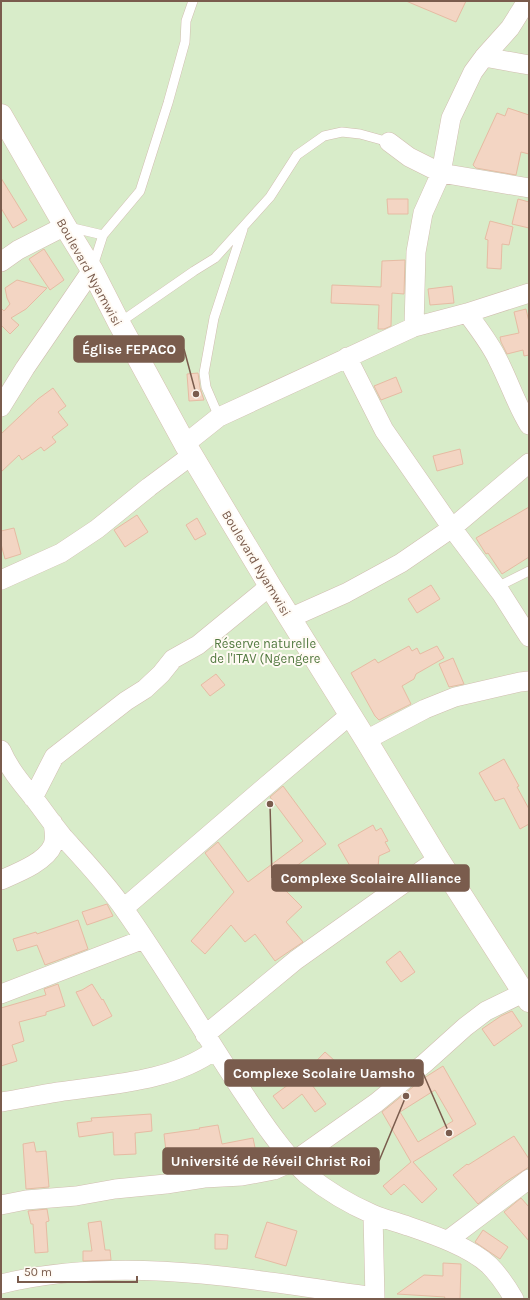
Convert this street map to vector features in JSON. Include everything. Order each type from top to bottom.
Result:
[{"type":"main road","name":"Boulevard Nyamwisi","points":[[1,115],[92,270],[119,324],[188,449],[270,586],[438,859],[527,995]]},
{"type":"street","points":[[414,327],[416,252],[423,213],[441,173],[451,118],[473,72],[484,57],[510,28],[527,1]]},
{"type":"street","points":[[484,57],[529,65]]},
{"type":"street","points":[[389,142],[409,158],[441,173],[529,188]]},
{"type":"street","points":[[1,262],[18,250],[65,226]]},
{"type":"street","points":[[1,407],[25,368],[92,270]]},
{"type":"street","points":[[1,580],[61,553],[97,529],[149,487],[219,417],[414,327],[467,313],[529,293]]},
{"type":"street","points":[[467,313],[499,361],[513,395],[529,425]]},
{"type":"street","points":[[347,357],[384,430],[452,528],[497,587],[529,636]]},
{"type":"street","points":[[290,618],[346,593],[401,563],[452,528],[529,463]]},
{"type":"street","points":[[33,798],[54,757],[126,701],[145,689],[162,674],[173,659],[198,645],[270,586]]},
{"type":"street","points":[[366,740],[425,709],[455,698],[520,682],[529,682]]},
{"type":"street","points":[[124,908],[350,715]]},
{"type":"street","points":[[1,750],[6,763],[33,798],[101,878],[124,908],[169,975],[210,1042],[269,1130],[294,1161],[321,1185],[373,1215],[448,1240],[468,1251],[488,1265],[510,1291],[514,1299]]},
{"type":"street","points":[[1,880],[25,870],[49,853],[54,844],[55,835],[53,823]]},
{"type":"street","points":[[49,853],[65,853],[83,858]]},
{"type":"street","points":[[1,1102],[140,1080],[184,1068],[204,1058],[210,1042],[296,960],[438,859]]},
{"type":"street","points":[[1,994],[144,939]]},
{"type":"street","points":[[1,1205],[26,1200],[76,1196],[115,1189],[166,1184],[204,1178],[242,1176],[274,1170],[294,1161],[376,1103],[425,1064],[465,1027],[486,1011],[527,995]]},
{"type":"street","points":[[448,1240],[529,1179]]},
{"type":"street","points":[[1,1284],[55,1273],[110,1270],[148,1270],[242,1278],[375,1298],[373,1215]]},
{"type":"lane","points":[[92,270],[103,235],[140,191],[168,103],[185,42],[186,21],[194,1]]},
{"type":"lane","points":[[119,324],[215,258],[270,197],[297,155],[324,136],[342,132],[360,134],[389,142]]},
{"type":"lane","points":[[219,417],[206,387],[204,373],[214,318],[245,224]]},
{"type":"lane","points":[[65,226],[103,235]]},
{"type":"lane","points":[[497,587],[514,580],[529,571]]},
{"type":"green space","name":"Réserve naturelle de l'ITAV (Ngengere","points":[[1,1],[529,1],[529,1299],[1,1299]]},
{"type":"building","points":[[406,1],[466,1],[456,22]]},
{"type":"building","points":[[508,108],[529,115],[529,154],[521,152],[516,175],[476,168],[473,165],[497,113],[505,116]]},
{"type":"building","points":[[1,178],[27,220],[13,228],[1,208]]},
{"type":"building","points":[[387,199],[408,199],[408,214],[388,214]]},
{"type":"building","points":[[518,199],[529,202],[529,228],[512,224]]},
{"type":"building","points":[[490,221],[513,227],[509,245],[502,244],[501,269],[487,268],[488,240],[485,239]]},
{"type":"building","points":[[44,249],[64,280],[50,290],[29,259]]},
{"type":"building","points":[[405,260],[404,294],[392,293],[391,326],[384,329],[378,329],[379,305],[331,303],[332,285],[381,287],[382,261]]},
{"type":"building","points":[[17,280],[47,288],[26,309],[11,318],[19,325],[10,334],[1,325],[1,308],[4,311],[10,304],[5,288]]},
{"type":"building","points":[[452,286],[454,303],[430,305],[428,289]]},
{"type":"building","points":[[526,309],[529,322],[529,355],[524,356],[523,350],[507,354],[500,337],[519,333],[514,312]]},
{"type":"building","points":[[198,373],[200,388],[204,400],[189,401],[187,374]]},
{"type":"building","points":[[396,377],[402,392],[381,400],[374,386]]},
{"type":"building","points":[[53,388],[66,406],[58,412],[68,425],[52,437],[56,442],[44,451],[41,447],[22,460],[19,455],[1,472],[1,434],[38,399]]},
{"type":"building","points":[[460,449],[463,464],[437,471],[433,456]]},
{"type":"building","points":[[529,507],[529,557],[502,574],[488,553],[486,554],[476,538]]},
{"type":"building","points":[[137,515],[148,532],[125,547],[114,530]]},
{"type":"building","points":[[197,518],[206,534],[195,540],[186,525]]},
{"type":"building","points":[[14,528],[21,554],[5,559],[1,544],[1,531]]},
{"type":"building","points":[[431,585],[440,599],[417,613],[408,599]]},
{"type":"building","points":[[409,646],[412,651],[417,648],[420,654],[437,646],[444,658],[416,674],[414,679],[402,686],[411,704],[379,720],[375,716],[351,673],[375,659],[378,663]]},
{"type":"building","points":[[453,658],[464,684],[449,687],[439,664]]},
{"type":"building","points":[[216,674],[225,685],[210,696],[201,685]]},
{"type":"building","points":[[504,759],[519,786],[517,787],[529,809],[529,824],[520,829],[504,798],[495,801],[479,773]]},
{"type":"building","points":[[283,786],[326,844],[276,881],[302,907],[286,922],[303,942],[275,961],[255,934],[245,942],[231,925],[205,954],[191,941],[234,892],[205,853],[218,842],[248,882],[303,841],[270,797]]},
{"type":"building","points":[[373,825],[376,831],[381,828],[388,841],[385,842],[390,851],[379,856],[378,867],[363,875],[354,873],[338,845]]},
{"type":"building","points":[[107,904],[113,916],[87,925],[82,912]]},
{"type":"building","points":[[78,920],[88,949],[45,965],[37,945],[17,951],[13,939],[36,932],[37,934]]},
{"type":"building","points":[[400,951],[415,972],[401,982],[386,962]]},
{"type":"building","points":[[58,984],[65,1006],[46,1012],[46,1015],[19,1022],[24,1041],[12,1045],[17,1061],[1,1066],[1,1008],[46,995],[44,989]]},
{"type":"building","points":[[92,984],[102,1000],[103,999],[112,1016],[93,1026],[76,992]]},
{"type":"building","points":[[512,1011],[522,1026],[494,1046],[482,1029],[501,1016]]},
{"type":"building","points":[[325,1052],[335,1061],[312,1085],[326,1104],[315,1112],[302,1094],[283,1109],[273,1096],[296,1079],[297,1081]]},
{"type":"building","points":[[443,1066],[476,1124],[413,1162],[437,1189],[422,1203],[404,1184],[391,1195],[383,1186],[411,1162],[382,1112],[424,1078]],"holes":[[[435,1090],[453,1121],[418,1142],[400,1112]]]},
{"type":"building","points":[[151,1114],[152,1131],[135,1133],[136,1154],[114,1155],[113,1132],[79,1137],[77,1123],[92,1121],[91,1118]]},
{"type":"building","points":[[218,1125],[222,1144],[253,1138],[258,1162],[241,1165],[188,1169],[186,1158],[167,1160],[164,1134]]},
{"type":"building","points":[[514,1136],[529,1159],[529,1167],[507,1181],[478,1204],[453,1175],[467,1164],[468,1165]]},
{"type":"building","points":[[34,1142],[36,1152],[46,1151],[49,1187],[26,1189],[23,1144]]},
{"type":"building","points":[[521,1198],[529,1207],[529,1241],[504,1212]]},
{"type":"building","points":[[47,1209],[49,1221],[46,1222],[48,1252],[35,1253],[33,1224],[31,1224],[28,1211]]},
{"type":"building","points":[[101,1221],[105,1250],[110,1250],[111,1260],[83,1261],[83,1251],[92,1251],[88,1223]]},
{"type":"building","points":[[267,1222],[297,1231],[286,1266],[255,1257]]},
{"type":"building","points":[[483,1230],[508,1247],[500,1259],[475,1242]]},
{"type":"building","points":[[215,1234],[228,1235],[227,1249],[215,1249]]},
{"type":"building","points":[[443,1263],[461,1264],[460,1299],[444,1299],[445,1297],[397,1294],[424,1275],[443,1276]]},
{"type":"place","name":"Église FEPACO","points":[[196,394]]},
{"type":"place","name":"Complexe Scolaire Alliance","points":[[270,804]]},
{"type":"place","name":"Université de Réveil Christ Roi","points":[[406,1096]]},
{"type":"place","name":"Complexe Scolaire Uamsho","points":[[449,1133]]}]
